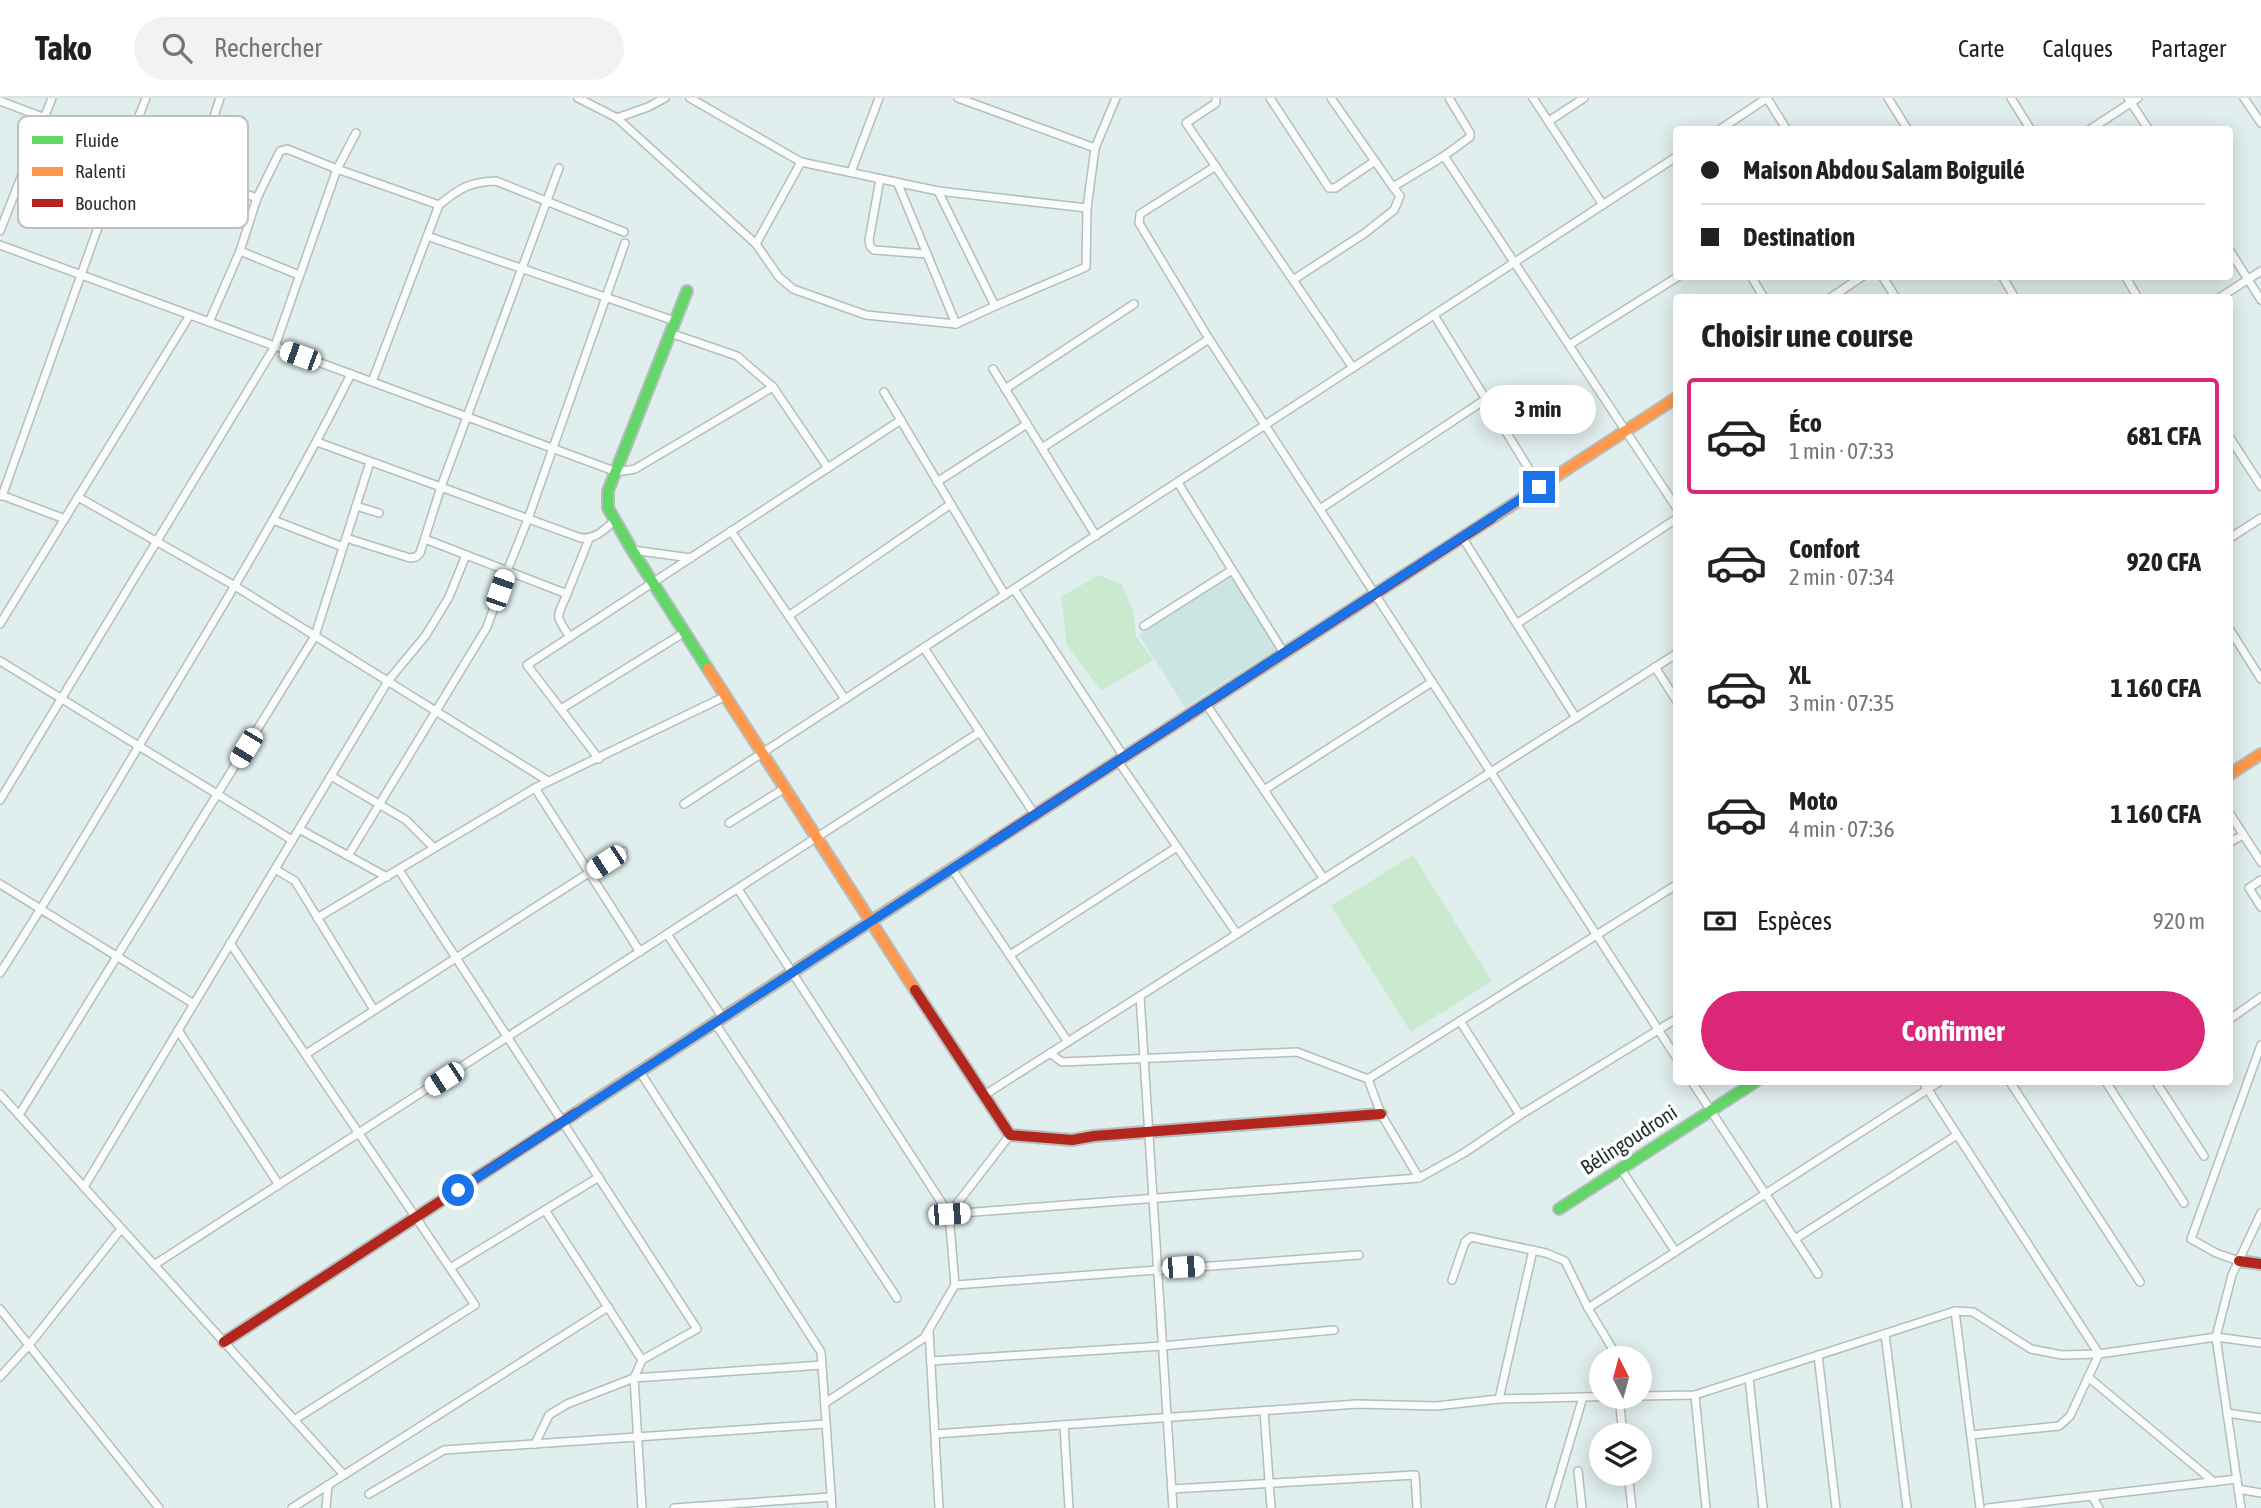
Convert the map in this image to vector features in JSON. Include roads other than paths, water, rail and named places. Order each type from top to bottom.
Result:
[{"type":"street","points":[[45,116],[52,98]]},
{"type":"street","points":[[139,116],[146,98]]},
{"type":"street","points":[[214,116],[220,98]]},
{"type":"street","points":[[578,98],[617,118],[756,244],[779,277],[793,289],[866,315],[956,324],[1086,267],[1087,208],[1094,148],[1116,98]]},
{"type":"street","points":[[617,118],[664,98]]},
{"type":"street","points":[[690,98],[801,162],[938,191],[1087,208]]},
{"type":"street","points":[[851,172],[879,98]]},
{"type":"street","points":[[958,98],[1094,148]]},
{"type":"street","points":[[1216,98],[1216,103],[1186,123],[1353,368]]},
{"type":"street","points":[[1270,98],[1329,188],[1335,188],[1375,161]]},
{"type":"street","points":[[1293,280],[1365,233],[1394,210],[1400,195],[1331,98]]},
{"type":"street","points":[[1393,187],[1470,137],[1449,98]]},
{"type":"street","points":[[1533,98],[1603,205]]},
{"type":"street","points":[[1549,121],[1584,98]]},
{"type":"street","points":[[1725,126],[1767,98],[1784,126]]},
{"type":"street","points":[[1888,98],[1906,126]]},
{"type":"street","points":[[2011,98],[2028,126]]},
{"type":"street","points":[[2244,98],[2261,123]]},
{"type":"street","points":[[2095,126],[2132,100],[2147,126]]},
{"type":"street","points":[[0,101],[39,116]]},
{"type":"street","points":[[0,800],[275,346],[337,169],[356,132]]},
{"type":"street","points":[[248,226],[257,198],[280,150],[287,149],[439,205]]},
{"type":"street","points":[[1444,156],[1673,502]]},
{"type":"street","points":[[684,804],[1673,161]]},
{"type":"street","points":[[756,244],[801,162]]},
{"type":"street","points":[[1216,166],[1140,214],[1139,223],[1209,339],[1673,1052]]},
{"type":"street","points":[[346,538],[411,558],[420,553],[441,487],[559,168]]},
{"type":"street","points":[[880,179],[870,246],[874,250],[927,254]]},
{"type":"street","points":[[372,382],[439,205],[460,188],[476,182],[496,181],[624,232]]},
{"type":"street","points":[[898,184],[956,324]]},
{"type":"street","points":[[0,231],[18,185]]},
{"type":"street","points":[[938,191],[995,306]]},
{"type":"street","points":[[248,195],[257,198]]},
{"type":"street","points":[[65,519],[1,496],[98,228]]},
{"type":"street","points":[[209,322],[247,228]]},
{"type":"street","points":[[427,236],[675,321]]},
{"type":"street","points":[[348,856],[487,626],[528,519],[625,243]]},
{"type":"street","points":[[0,245],[617,472],[635,469],[773,387]]},
{"type":"street","points":[[240,251],[299,275]]},
{"type":"street","points":[[2233,256],[2261,300]]},
{"type":"street","points":[[2225,294],[2261,271]]},
{"type":"street","points":[[1569,345],[1673,280]]},
{"type":"street","points":[[1836,294],[1857,280]]},
{"type":"street","points":[[687,291],[608,491],[608,508],[632,550],[1010,1135]]},
{"type":"street","points":[[1005,389],[1134,304]]},
{"type":"street","points":[[0,624],[4,609],[65,519],[190,315]]},
{"type":"street","points":[[1434,315],[1539,487]]},
{"type":"street","points":[[670,333],[737,356],[773,387],[828,468]]},
{"type":"street","points":[[1042,448],[1209,339]]},
{"type":"street","points":[[993,369],[1096,536]]},
{"type":"street","points":[[0,973],[235,586],[317,442],[351,374]]},
{"type":"street","points":[[884,392],[1005,595]]},
{"type":"street","points":[[1320,509],[1486,399]]},
{"type":"street","points":[[224,1342],[1673,400]]},
{"type":"street","points":[[599,759],[527,664],[901,421]]},
{"type":"street","points":[[937,482],[1027,424]]},
{"type":"street","points":[[317,442],[589,539]]},
{"type":"street","points":[[2233,444],[2261,486]]},
{"type":"street","points":[[19,1115],[315,636],[370,462]]},
{"type":"street","points":[[1178,482],[1284,653]]},
{"type":"street","points":[[78,497],[235,586],[548,782]]},
{"type":"street","points":[[790,615],[951,504]]},
{"type":"street","points":[[356,506],[379,513]]},
{"type":"street","points":[[2233,536],[2261,518]]},
{"type":"street","points":[[273,520],[344,547]]},
{"type":"street","points":[[570,638],[558,620],[557,612],[589,539],[614,521]]},
{"type":"street","points":[[1518,623],[1673,521]]},
{"type":"street","points":[[732,531],[845,699]]},
{"type":"street","points":[[1462,537],[1576,718]]},
{"type":"street","points":[[425,539],[567,594]]},
{"type":"street","points":[[632,550],[691,558]]},
{"type":"street","points":[[84,1187],[388,681],[426,635],[449,597],[466,555]]},
{"type":"street","points":[[1143,626],[1232,570]]},
{"type":"street","points":[[1014,589],[1177,846],[1237,934]]},
{"type":"street","points":[[561,709],[685,632]]},
{"type":"street","points":[[2233,635],[2261,679]]},
{"type":"street","points":[[924,648],[1035,815]]},
{"type":"street","points":[[983,1096],[1673,656]]},
{"type":"street","points":[[0,661],[292,840]]},
{"type":"street","points":[[1656,667],[1673,695]]},
{"type":"street","points":[[1264,790],[1432,682]]},
{"type":"street","points":[[317,918],[536,788],[726,696]]},
{"type":"street","points":[[1206,704],[1324,879]]},
{"type":"street","points":[[155,1265],[980,732]]},
{"type":"street","points":[[2233,772],[2261,754]]},
{"type":"street","points":[[331,776],[406,820],[433,847]]},
{"type":"street","points":[[536,788],[640,952]]},
{"type":"street","points":[[729,823],[785,788]]},
{"type":"street","points":[[2233,819],[2261,863]]},
{"type":"street","points":[[299,829],[387,877]]},
{"type":"street","points":[[2233,840],[2243,835]]},
{"type":"street","points":[[1010,955],[1177,846]]},
{"type":"street","points":[[306,1054],[623,850]]},
{"type":"street","points":[[275,869],[295,881],[374,1010]]},
{"type":"street","points":[[952,869],[1068,1042]]},
{"type":"street","points":[[399,870],[697,1329],[642,1360],[634,1378],[642,1508]]},
{"type":"street","points":[[2261,880],[2249,888],[2261,907]]},
{"type":"street","points":[[0,884],[194,1004]]},
{"type":"street","points":[[1368,1079],[1673,887]]},
{"type":"street","points":[[738,889],[949,1214],[955,1285],[924,1338],[825,1403]]},
{"type":"street","points":[[667,934],[719,1021],[897,1298]]},
{"type":"street","points":[[230,943],[475,1306],[295,1420]]},
{"type":"street","points":[[1140,996],[1173,1508]]},
{"type":"street","points":[[2233,1017],[2261,997]]},
{"type":"street","points":[[1460,1021],[1520,1115]]},
{"type":"street","points":[[949,1214],[1419,1178],[1464,1153],[1520,1115],[1673,1021]]},
{"type":"street","points":[[178,1030],[279,1185]]},
{"type":"street","points":[[2261,1045],[2191,1239],[2216,1253],[2239,1261],[2261,1264]]},
{"type":"street","points":[[1050,1054],[1062,1062],[1297,1052],[1368,1079],[1381,1114],[1419,1178]]},
{"type":"street","points":[[640,1072],[821,1352],[832,1508]]},
{"type":"street","points":[[1694,1085],[1818,1274]]},
{"type":"street","name":"Bélingoudroni","points":[[1559,1209],[1750,1085]]},
{"type":"street","points":[[1588,1308],[1765,1194],[1925,1085],[2099,1354]]},
{"type":"street","points":[[2012,1085],[2140,1282]]},
{"type":"street","points":[[2108,1085],[2184,1203]]},
{"type":"street","points":[[2158,1085],[2204,1156]]},
{"type":"street","points":[[0,1094],[344,1475]]},
{"type":"street","points":[[1010,1135],[1072,1140],[1094,1136],[1381,1114]]},
{"type":"street","points":[[949,1214],[1010,1135]]},
{"type":"street","points":[[1795,1239],[1957,1135]]},
{"type":"street","points":[[1620,1169],[1675,1251]]},
{"type":"street","points":[[450,1268],[599,1177]]},
{"type":"street","points":[[545,1210],[642,1360]]},
{"type":"street","points":[[2241,1508],[2216,1337],[2232,1275],[2261,1213]]},
{"type":"street","points":[[0,1377],[29,1346],[121,1228]]},
{"type":"street","points":[[1452,1280],[1465,1242],[1471,1237],[1546,1252],[1565,1261],[1609,1346]]},
{"type":"street","points":[[1499,1399],[1533,1250]]},
{"type":"street","points":[[955,1285],[1359,1255]]},
{"type":"street","points":[[292,1508],[608,1307]]},
{"type":"street","points":[[0,1309],[159,1508]]},
{"type":"street","points":[[1955,1311],[1980,1508]]},
{"type":"street","points":[[1652,1396],[1695,1395],[1955,1311],[1973,1312],[2031,1349],[2062,1355],[2099,1354],[2216,1337],[2261,1343]]},
{"type":"street","points":[[929,1329],[939,1508]]},
{"type":"street","points":[[931,1361],[1163,1346],[1334,1330]]},
{"type":"street","points":[[1885,1334],[1907,1508]]},
{"type":"street","points":[[1971,1435],[2059,1426],[2070,1416],[2099,1354]]},
{"type":"street","points":[[1818,1355],[1836,1508]]},
{"type":"street","points":[[535,1444],[549,1415],[567,1404],[634,1378],[822,1366]]},
{"type":"street","points":[[2088,1377],[2214,1482]]},
{"type":"street","points":[[1749,1378],[1763,1508]]},
{"type":"street","points":[[1695,1395],[1706,1508]]},
{"type":"street","points":[[1550,1508],[1583,1397]]},
{"type":"street","points":[[935,1434],[1357,1404],[1436,1406],[1499,1399],[1589,1397]]},
{"type":"street","points":[[1264,1411],[1271,1508]]},
{"type":"street","points":[[2227,1413],[2261,1418]]},
{"type":"street","points":[[369,1494],[444,1450],[826,1424]]},
{"type":"street","points":[[1064,1425],[1069,1508]]},
{"type":"street","points":[[1578,1471],[1582,1508]]},
{"type":"street","points":[[1172,1489],[1415,1475],[1417,1508]]},
{"type":"street","points":[[1989,1508],[2237,1479]]},
{"type":"street","points":[[326,1508],[328,1485]]},
{"type":"street","points":[[1629,1486],[1632,1508]]},
{"type":"street","points":[[2238,1489],[2261,1493]]},
{"type":"street","points":[[2092,1496],[2099,1508]]},
{"type":"street","points":[[674,1508],[831,1497]]}]
